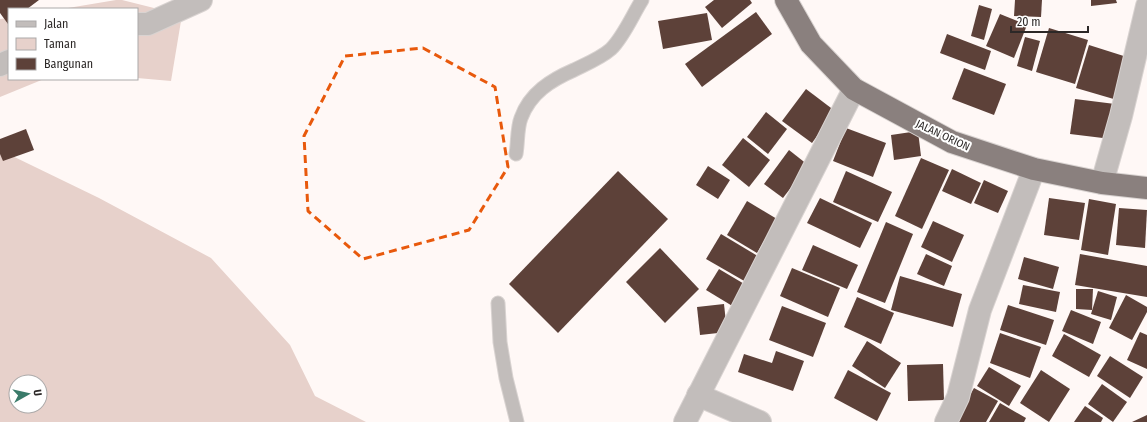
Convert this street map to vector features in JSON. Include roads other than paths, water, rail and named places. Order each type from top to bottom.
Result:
[{"type":"highway","name":"JALAN ORION","points":[[786,0],[811,44],[854,89],[952,142],[1034,170],[1102,183],[1147,188]]},
{"type":"street","points":[[138,24],[148,24],[201,0]]},
{"type":"street","points":[[1102,183],[1121,116],[1147,6]]},
{"type":"street","points":[[685,422],[854,89]]},
{"type":"street","points":[[946,422],[958,397],[980,310],[1034,170]]},
{"type":"street","points":[[698,395],[760,422]]},
{"type":"lane","points":[[516,154],[521,118],[531,100],[544,86],[598,58],[610,50],[619,39],[642,0]]},
{"type":"lane","points":[[498,303],[500,342],[506,378],[517,422]]}]
